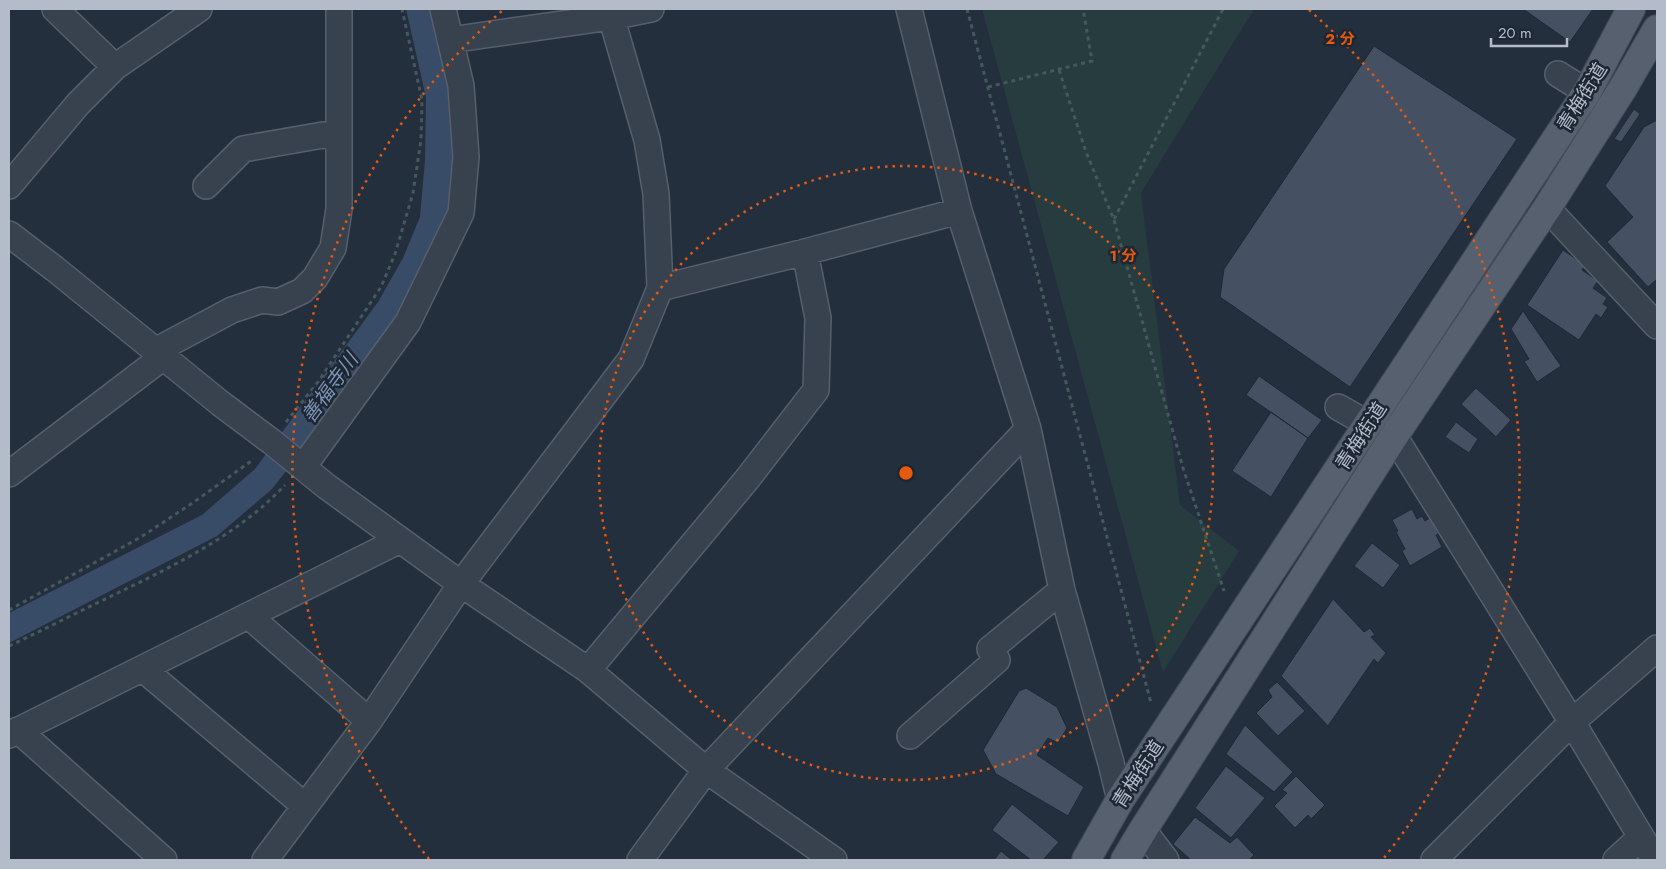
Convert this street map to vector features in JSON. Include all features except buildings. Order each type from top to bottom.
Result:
[{"type":"main road","name":"青梅街道","points":[[1086,860],[1120,800],[1587,92],[1631,9]]},
{"type":"main road","name":"青梅街道","points":[[1125,860],[1394,436],[1547,208],[1624,88],[1657,29]]},
{"type":"street","points":[[55,9],[116,67]]},
{"type":"street","points":[[9,186],[78,104],[116,67],[199,9]]},
{"type":"street","points":[[9,474],[159,354],[244,305],[262,300],[278,302],[302,291],[314,278],[334,248],[339,209],[339,9]]},
{"type":"street","points":[[301,466],[408,322],[461,213],[466,158],[461,86],[443,9]]},
{"type":"street","points":[[450,40],[610,13],[651,9]]},
{"type":"street","points":[[909,9],[959,212],[1028,429],[1062,590],[1120,800]]},
{"type":"street","points":[[266,860],[369,721],[461,584],[631,359],[660,288],[656,194],[647,140],[610,13]]},
{"type":"street","points":[[1558,74],[1587,92]]},
{"type":"street","points":[[206,186],[243,148],[323,135],[338,138]]},
{"type":"street","points":[[1547,208],[1657,326]]},
{"type":"street","points":[[660,288],[959,212]]},
{"type":"street","points":[[9,234],[326,486],[461,584],[588,670],[706,770],[834,860]]},
{"type":"street","points":[[588,670],[748,478],[816,390],[818,318],[805,252]]},
{"type":"street","points":[[1335,412],[1364,430]]},
{"type":"street","points":[[640,860],[706,770],[1028,429]]},
{"type":"street","points":[[1394,436],[1572,722],[1655,860]]},
{"type":"street","points":[[164,860],[13,732],[400,540]]},
{"type":"street","points":[[910,736],[997,660],[990,649],[1062,590]]},
{"type":"street","points":[[248,616],[369,721]]},
{"type":"street","points":[[1434,860],[1572,722],[1657,648]]},
{"type":"street","points":[[143,669],[305,806]]},
{"type":"street","points":[[1143,830],[1166,860]]},
{"type":"street","points":[[1616,860],[1641,837]]},
{"type":"path","points":[[9,610],[141,537],[248,464],[272,442],[294,409],[318,382],[382,287],[395,254],[413,193],[421,140],[422,100],[402,9]]},
{"type":"path","points":[[967,9],[1151,703]]},
{"type":"path","points":[[988,87],[1092,61],[1084,9]]},
{"type":"path","points":[[1114,220],[1223,9]]},
{"type":"path","points":[[1059,70],[1086,152],[1114,220],[1183,468],[1224,591]]},
{"type":"path","points":[[9,646],[215,542],[271,500],[301,466]]},
{"type":"green space","points":[[982,9],[1254,9],[1141,193],[1180,505],[1239,551],[1163,672]]},
{"type":"water","name":"善福寺川","points":[[406,9],[435,9],[456,102],[452,219],[408,315],[272,489],[217,536],[9,643],[9,613],[202,515],[255,469],[378,302],[403,258],[420,217],[425,160],[426,98]]}]
